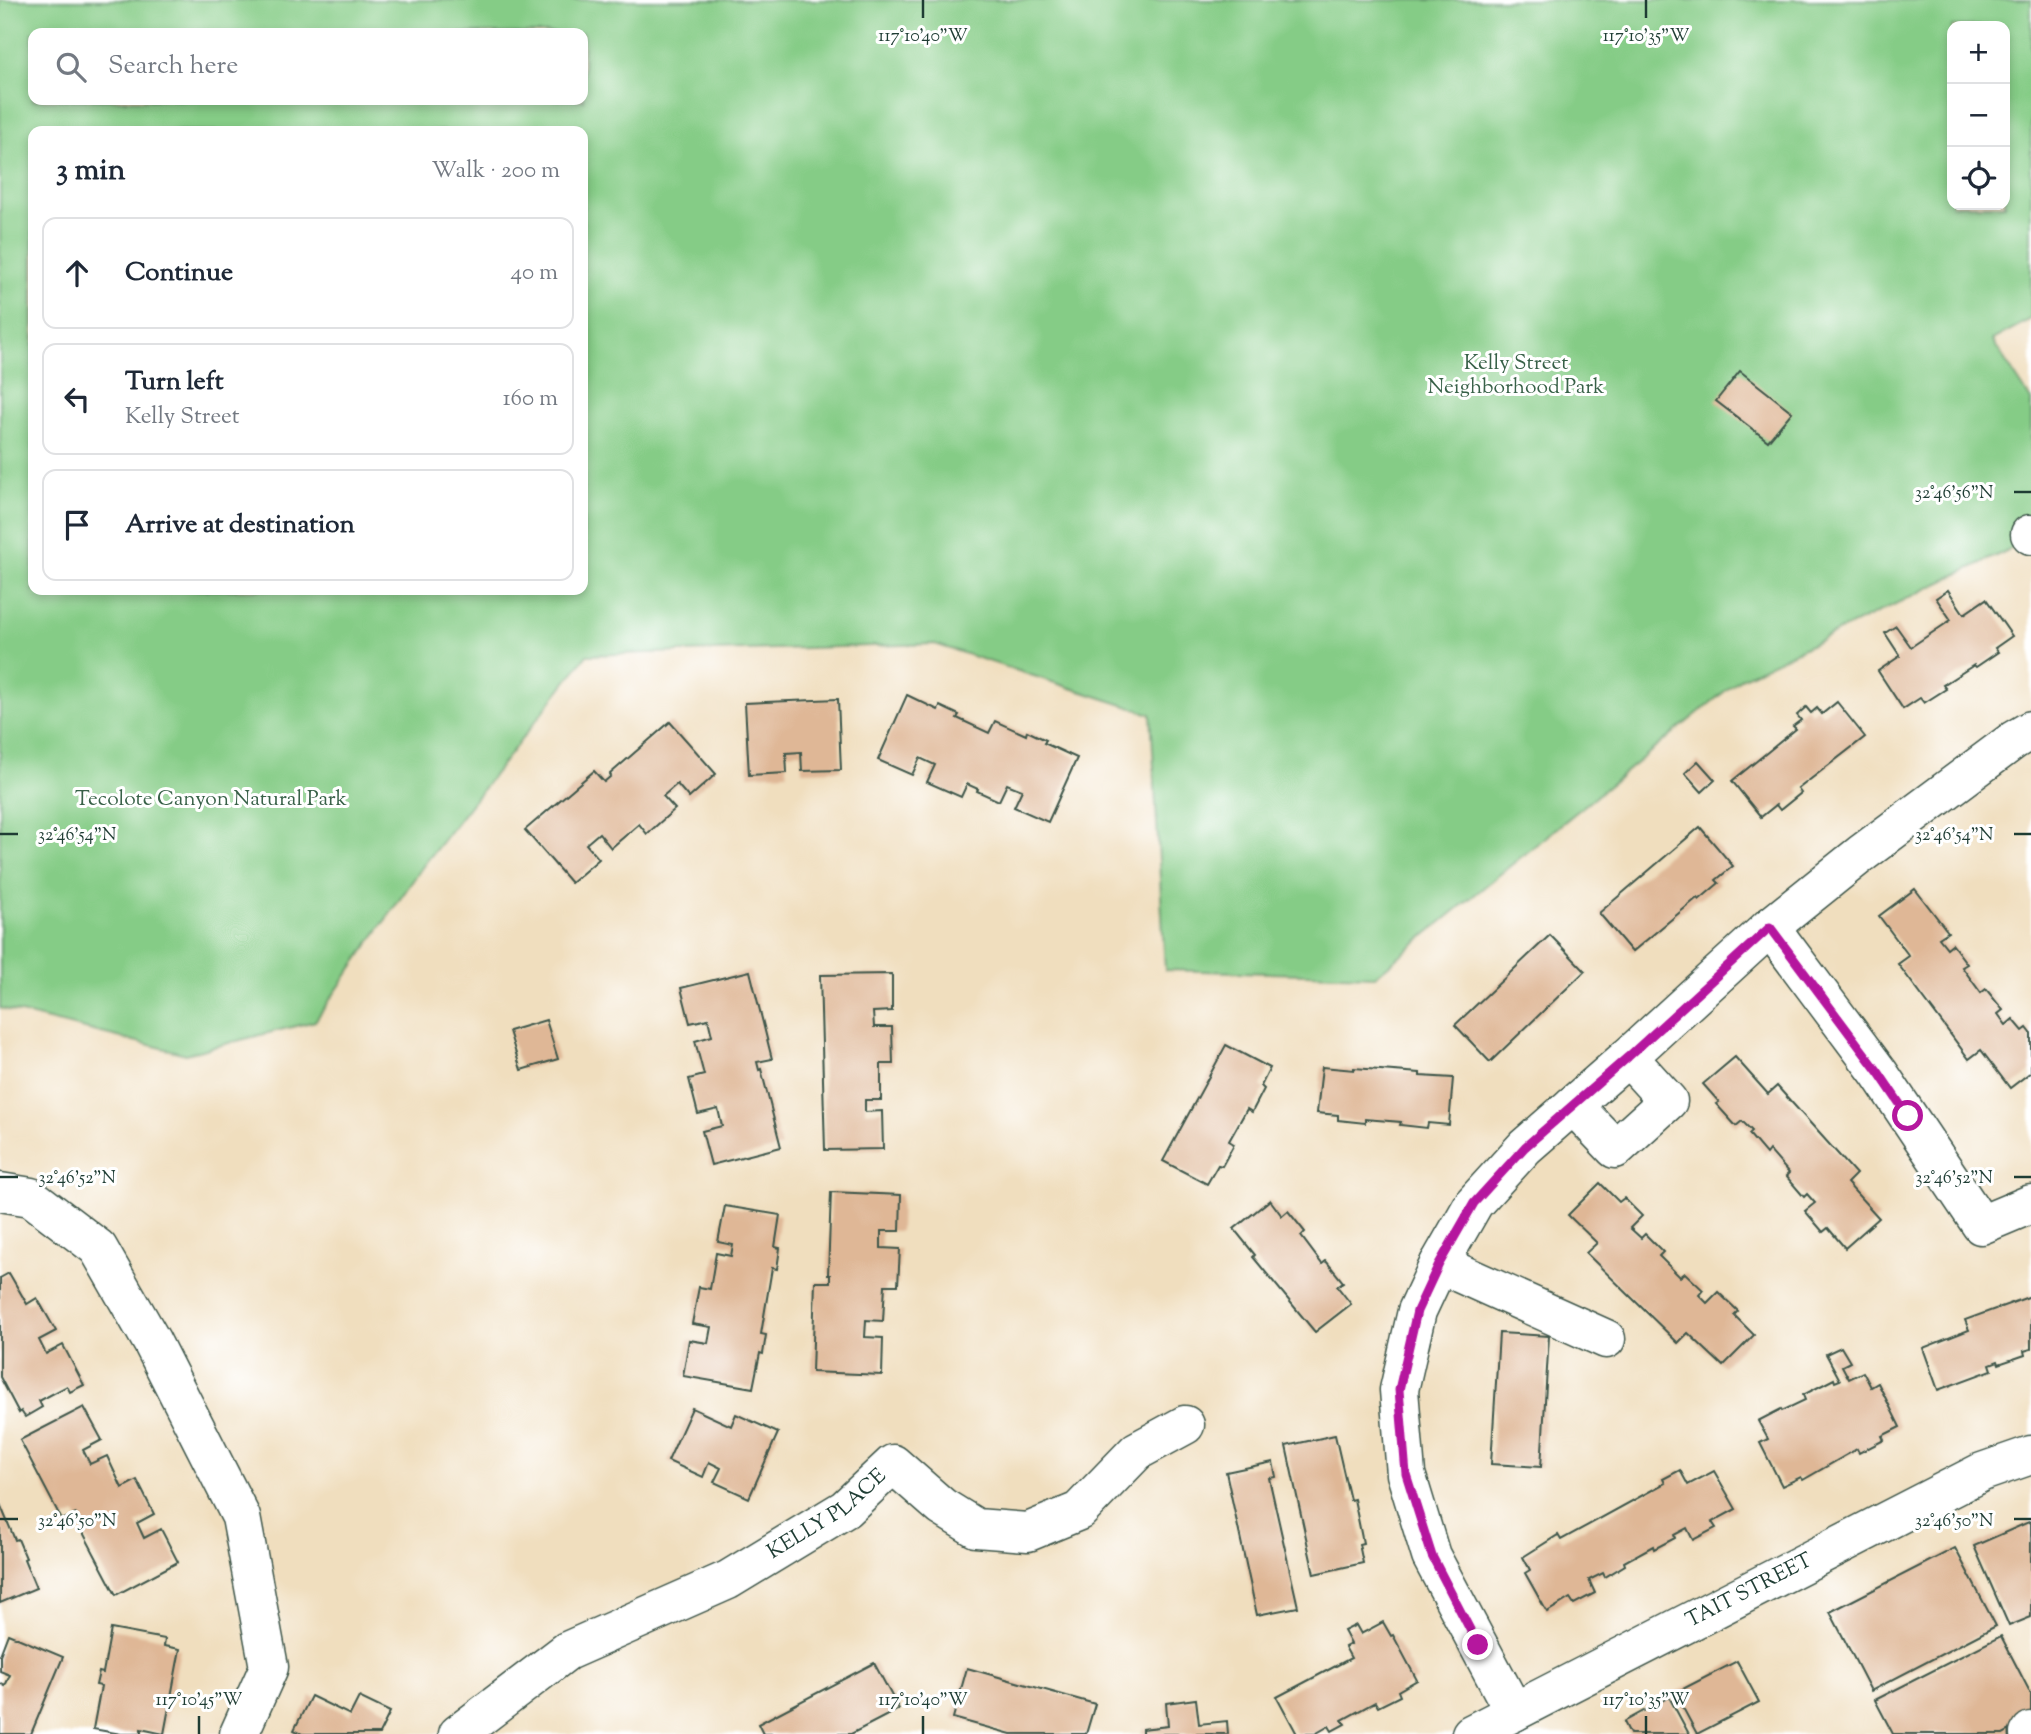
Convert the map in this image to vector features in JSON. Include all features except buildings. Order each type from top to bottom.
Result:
[{"type":"street","points":[[1514,1712],[1432,1556],[1406,1474],[1399,1390],[1417,1311],[1439,1264],[1474,1203],[1525,1147],[1770,927],[1861,854],[2031,730]]},
{"type":"street","points":[[1770,927],[1879,1073],[1982,1225],[2031,1204]]},
{"type":"street","points":[[1573,1105],[1615,1149],[1668,1101],[1628,1057]]},
{"type":"street","points":[[0,1192],[31,1197],[98,1248],[152,1342],[241,1517],[269,1667],[239,1734]]},
{"type":"street","points":[[1439,1264],[1606,1339]]},
{"type":"street","name":"KELLY PLACE","points":[[458,1734],[567,1650],[728,1580],[845,1509],[893,1464],[942,1507],[976,1528],[1028,1531],[1079,1511],[1137,1451],[1185,1425]]},
{"type":"street","name":"TAIT STREET","points":[[1471,1734],[1983,1472],[2031,1455]]},
{"type":"green space","name":"Kelly Street Neighborhood Park","points":[[0,0],[2031,0],[2031,319],[1992,340],[2031,400],[2031,539],[1741,678],[1375,976],[1165,970],[1151,714],[935,644],[587,655],[423,866],[315,1021],[186,1054],[0,1008]]},
{"type":"route","points":[[1478,1645],[1432,1556],[1406,1474],[1399,1390],[1417,1311],[1439,1264],[1474,1203],[1525,1147],[1770,927],[1908,1116]]},
{"type":"park label","name":"Tecolote Canyon Natural Park","points":[[211,800]]}]
